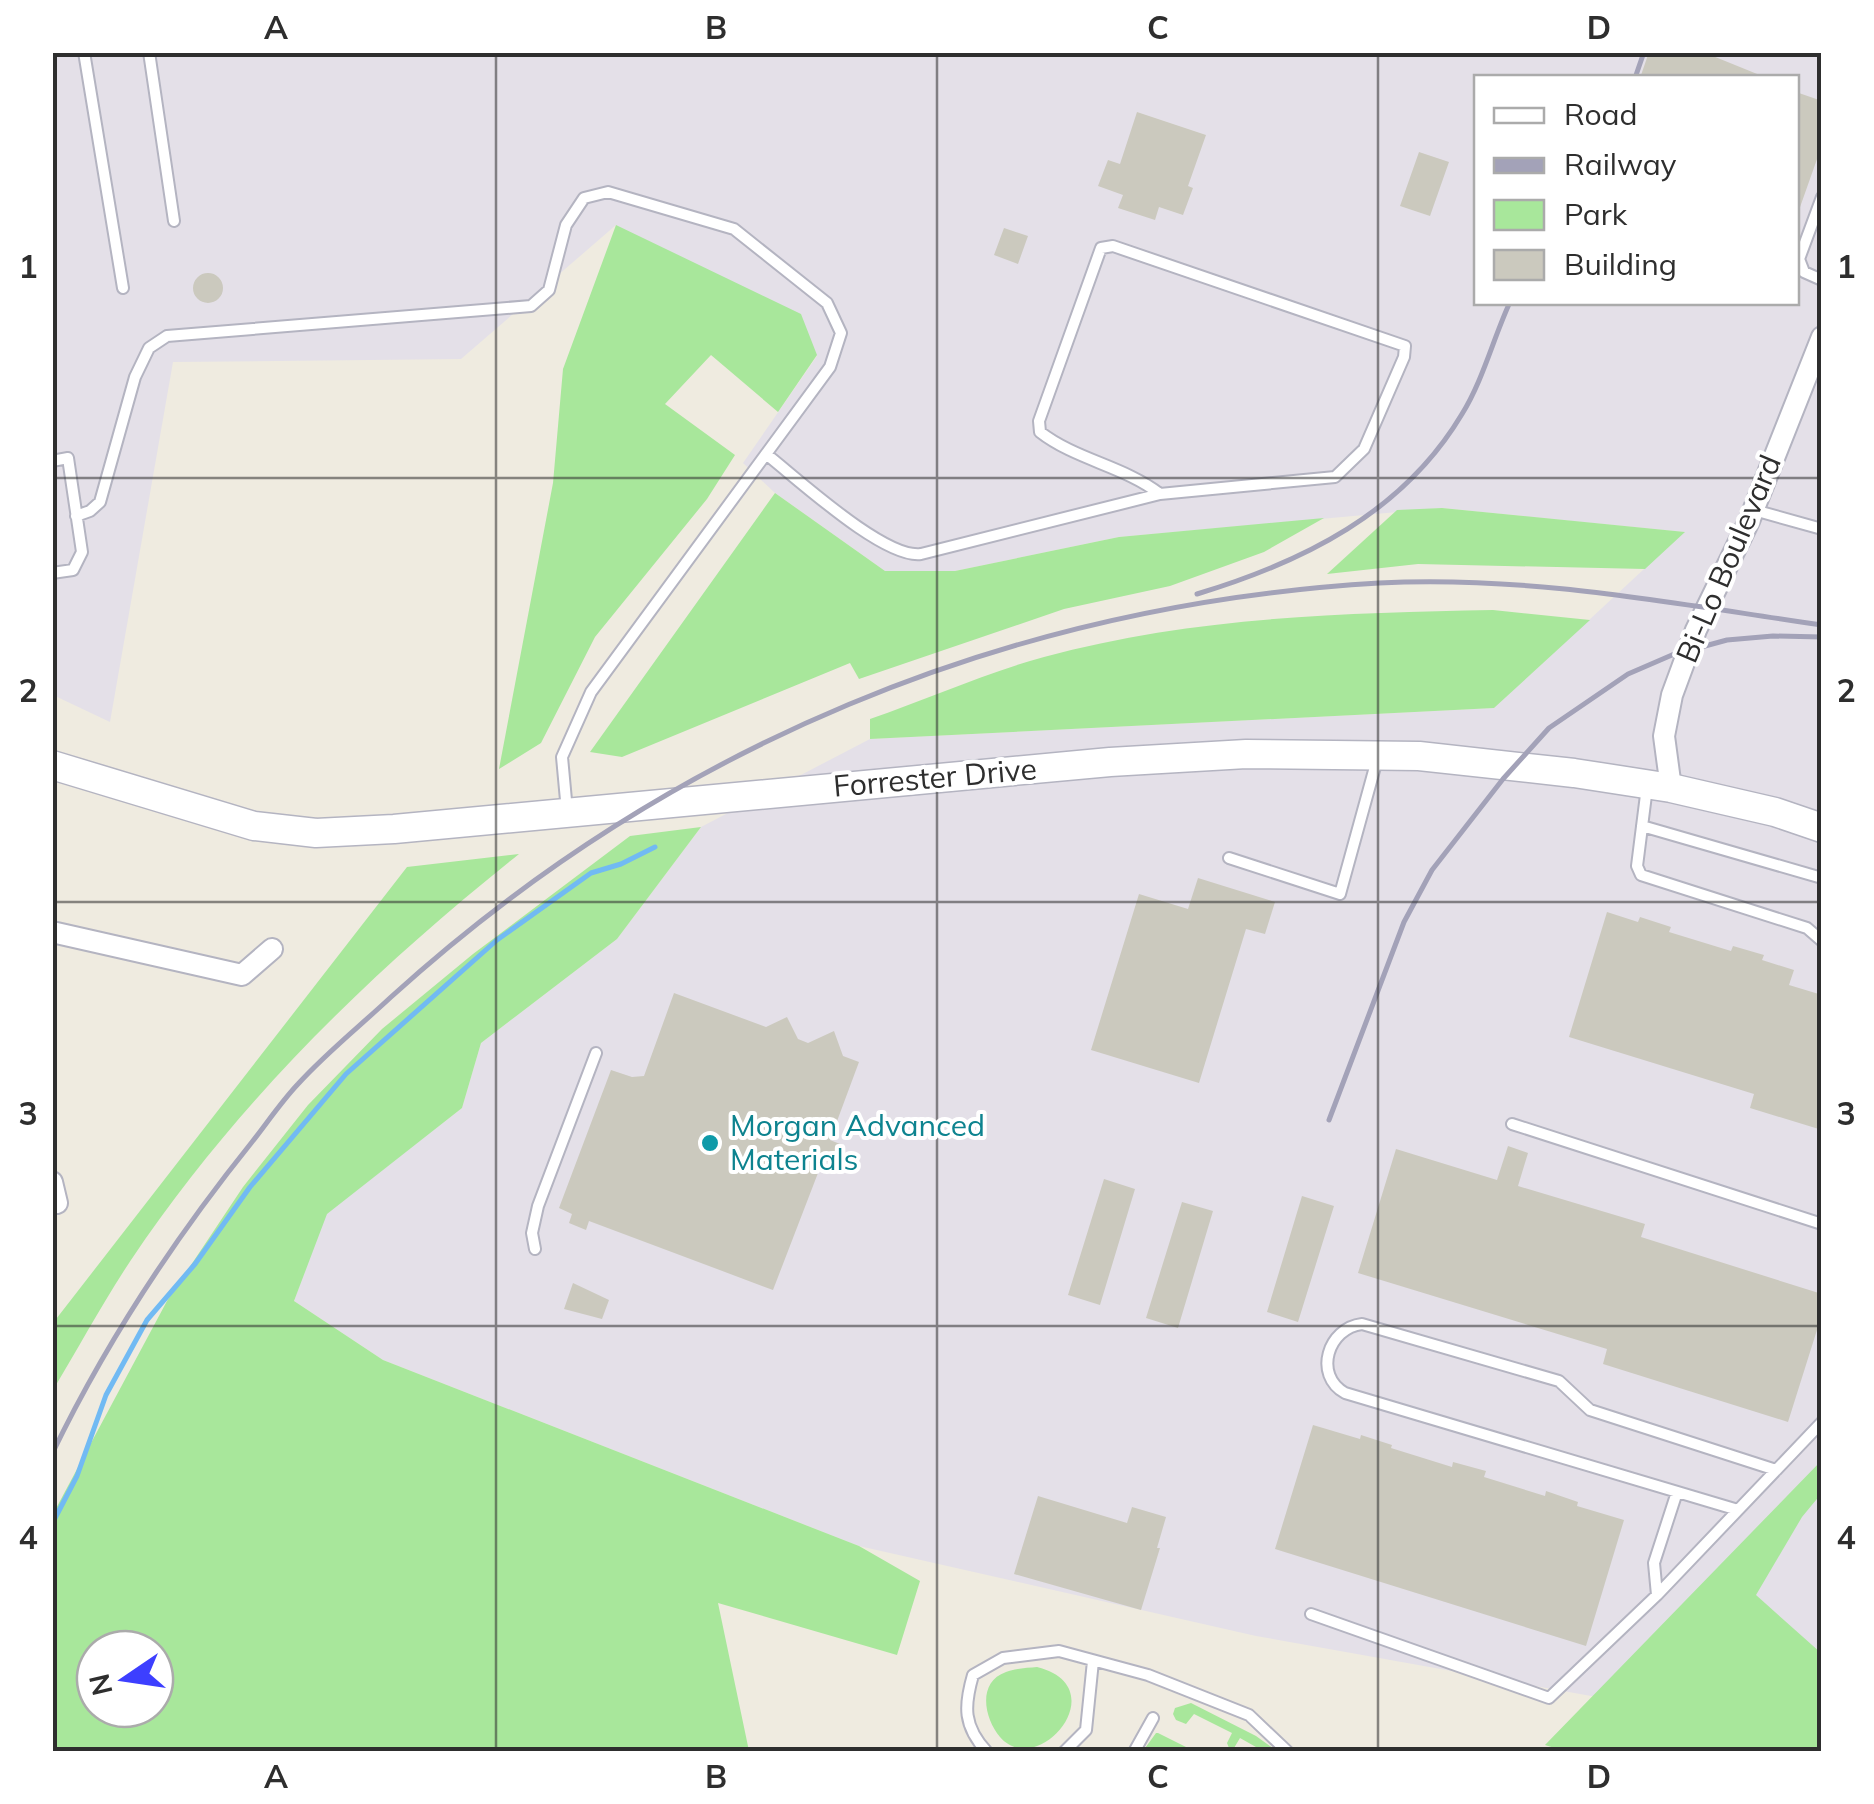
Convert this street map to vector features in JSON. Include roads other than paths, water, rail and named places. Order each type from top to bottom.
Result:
[{"type":"street","name":"Bi-Lo Boulevard","points":[[1660,786],[1672,696],[1696,630],[1754,510],[1822,336]]},
{"type":"street","name":"Forrester Drive","points":[[52,765],[254,826],[298,832],[378,830],[1110,762],[1246,754],[1378,755],[1514,766],[1660,786],[1775,812],[1822,828]]},
{"type":"street","points":[[52,932],[242,976],[272,949]]},
{"type":"lane","points":[[84,52],[123,288]]},
{"type":"lane","points":[[149,52],[174,220]]},
{"type":"lane","points":[[76,516],[100,502],[135,377],[149,348],[166,336],[530,306],[549,290],[566,225],[584,198],[608,192],[734,229],[827,303],[841,333],[830,367],[591,692],[562,757],[567,812]]},
{"type":"lane","points":[[1822,196],[1799,259],[1804,272],[1822,280]]},
{"type":"lane","points":[[766,454],[878,541],[908,556],[946,550],[1160,494],[1335,476],[1364,450],[1404,357],[1405,346],[1114,246],[1101,248],[1040,421],[1040,432],[1054,443],[1142,479],[1160,494]]},
{"type":"lane","points":[[52,461],[68,458],[82,552],[73,570],[52,573]]},
{"type":"lane","points":[[1754,510],[1822,529]]},
{"type":"lane","points":[[1228,858],[1340,894],[1378,755]]},
{"type":"lane","points":[[1660,786],[1642,826],[1637,866],[1641,875],[1807,928],[1822,941]]},
{"type":"lane","points":[[1642,826],[1822,878]]},
{"type":"lane","points":[[536,1249],[532,1233],[538,1206],[596,1053]]},
{"type":"lane","points":[[1512,1124],[1822,1224]]},
{"type":"lane","points":[[1738,1510],[1345,1392],[1335,1387],[1327,1368],[1334,1338],[1352,1325],[1362,1324],[1558,1381],[1590,1410],[1776,1470]]},
{"type":"lane","points":[[1311,1614],[1549,1698],[1657,1594],[1822,1422]]},
{"type":"lane","points":[[1657,1594],[1654,1563],[1677,1492]]},
{"type":"lane","points":[[987,1752],[975,1738],[964,1705],[972,1674],[1002,1658],[1059,1651],[1148,1674],[1249,1715],[1288,1752]]},
{"type":"lane","points":[[1064,1752],[1086,1730],[1093,1661]]},
{"type":"lane","points":[[1134,1752],[1153,1718]]},
{"type":"waterway","points":[[52,1524],[77,1476],[106,1395],[147,1320],[195,1264],[250,1187],[346,1074],[497,940],[591,873],[655,847]]},
{"type":"railway","points":[[1636,75],[1644,52]]},
{"type":"railway","points":[[1197,594],[1312,549],[1380,506],[1411,479],[1462,414],[1509,305]]},
{"type":"railway","points":[[52,1454],[118,1332],[169,1254],[286,1098],[332,1050],[497,908],[609,830],[726,762],[849,704],[975,658],[1106,622],[1241,597],[1379,583],[1546,587],[1822,625]]},
{"type":"railway","points":[[1329,1120],[1404,922],[1432,870],[1503,779],[1549,728],[1628,674],[1672,655],[1727,640],[1822,637]]},
{"type":"place","name":"Morgan Advanced Materials","points":[[710,1143]]}]
